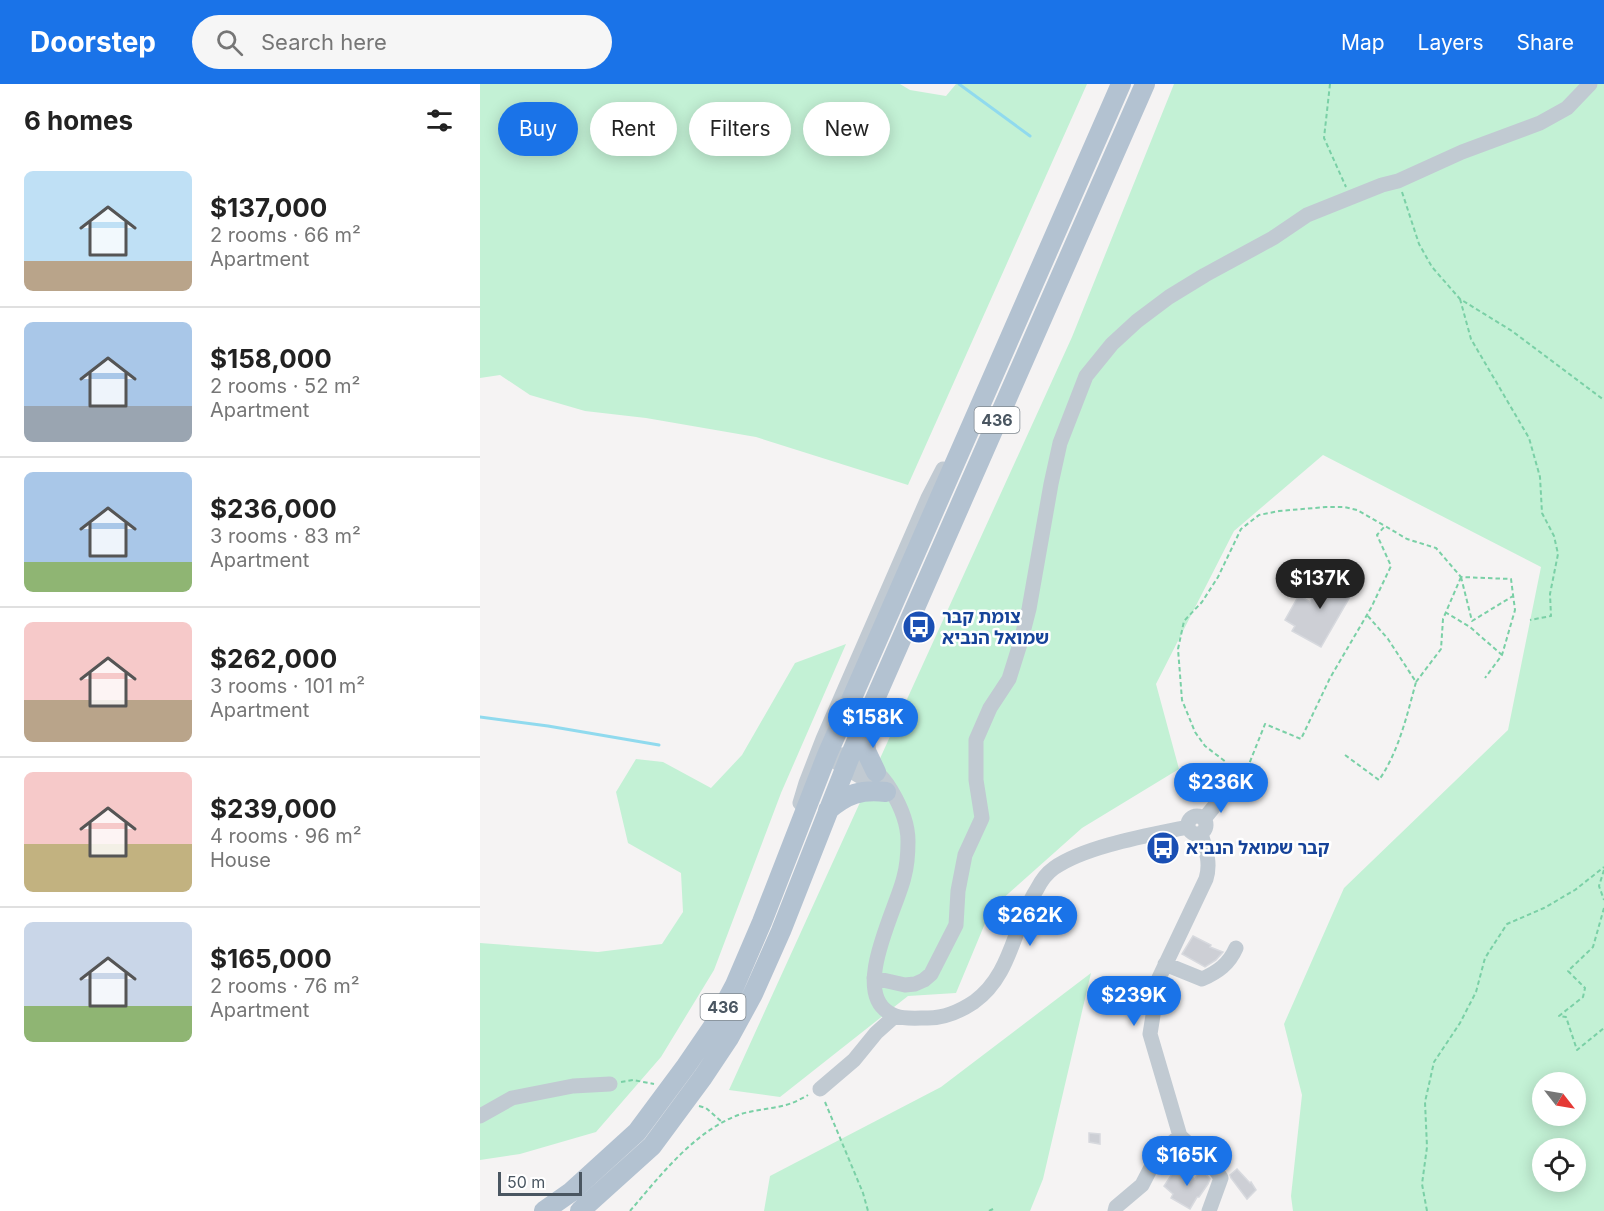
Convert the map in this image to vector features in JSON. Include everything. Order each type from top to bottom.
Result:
[{"type":"main road","name":"436","points":[[544,1211],[571,1192],[637,1132],[712,1028],[735,985],[827,755],[1121,84]]},
{"type":"main road","name":"436","points":[[580,1211],[652,1146],[729,1038],[753,994],[781,931],[847,762],[1145,84]]},
{"type":"main road","points":[[864,723],[866,751],[876,772]]},
{"type":"main road","points":[[828,810],[838,802],[861,792],[873,790],[892,796]]},
{"type":"street","points":[[874,978],[905,985],[924,980],[931,974],[956,925],[958,891],[965,855],[982,818],[976,780],[976,740],[990,708],[1009,679],[1020,644],[1029,609],[1060,443],[1086,376],[1112,344],[1137,321],[1169,297],[1273,238],[1307,215],[1540,123],[1567,108],[1590,84]]},
{"type":"street","points":[[793,843],[806,783],[823,739],[928,498],[974,418]]},
{"type":"street","points":[[827,755],[847,762],[861,761],[876,772],[890,788],[904,817],[908,843],[904,876],[880,950],[874,978],[876,997],[880,1005],[895,1016],[907,1018],[938,1018],[954,1014],[981,997],[1000,974],[1033,895],[1052,868],[1071,858],[1104,846],[1206,830],[1204,819],[1217,803],[1229,796]]},
{"type":"street","points":[[847,762],[864,778],[892,796]]},
{"type":"street","points":[[1194,831],[1207,853],[1208,872],[1159,978],[1150,1034],[1180,1136],[1213,1166],[1221,1178],[1209,1211]]},
{"type":"street","points":[[1165,964],[1202,979],[1217,973],[1236,948]]},
{"type":"street","points":[[820,1089],[854,1060],[876,1033],[895,1016]]},
{"type":"street","points":[[480,1116],[512,1098],[573,1086],[610,1084]]},
{"type":"street","points":[[1115,1211],[1116,1207],[1142,1185],[1158,1154],[1180,1136]]},
{"type":"path","points":[[1330,84],[1324,138],[1351,198]]},
{"type":"path","points":[[1398,181],[1419,244],[1432,267],[1460,299],[1512,331],[1604,400]]},
{"type":"path","points":[[1460,299],[1471,339],[1529,438],[1540,477],[1542,513],[1554,536],[1558,555],[1550,594],[1551,616],[1530,620]]},
{"type":"path","points":[[1241,786],[1225,781],[1226,762],[1205,746],[1195,732],[1182,700],[1178,649],[1184,621],[1202,602],[1218,577],[1241,529],[1259,515],[1279,511],[1344,507],[1357,510],[1407,539],[1436,548],[1461,577],[1472,621],[1513,595]]},
{"type":"path","points":[[1229,796],[1241,786],[1265,724],[1301,739],[1330,678],[1371,608],[1391,566],[1377,535],[1385,526]]},
{"type":"path","points":[[1461,577],[1511,579],[1515,610],[1502,655],[1485,678]]},
{"type":"path","points":[[1345,755],[1379,780],[1389,765],[1416,682],[1441,649],[1445,612],[1461,577]]},
{"type":"path","points":[[1445,612],[1470,627],[1502,655]]},
{"type":"path","points":[[1367,615],[1388,639],[1416,682]]},
{"type":"path","points":[[1604,868],[1599,886],[1604,900]]},
{"type":"path","points":[[1427,1211],[1422,1184],[1427,1147],[1425,1102],[1434,1062],[1460,1023],[1476,992],[1485,958],[1507,924],[1544,908],[1575,890],[1604,868]]},
{"type":"path","points":[[1604,908],[1593,947],[1568,971],[1585,988],[1583,997],[1559,1016],[1566,1017],[1577,1050],[1604,1028]]},
{"type":"path","points":[[630,1211],[671,1163],[723,1123],[742,1114],[792,1103],[820,1089],[863,1193],[868,1211]]},
{"type":"path","points":[[989,1211],[995,1208]]},
{"type":"green space","points":[[480,84],[900,84],[910,90],[946,96],[956,84],[1087,84],[908,485],[756,437],[646,418],[585,411],[530,395],[500,375],[480,378]]},
{"type":"green space","points":[[1174,84],[1604,84],[1604,1211],[1293,1211],[1291,1196],[1302,1095],[1284,1024],[1344,888],[1508,730],[1541,567],[1323,455],[1234,531],[1156,684],[1179,769],[1082,828],[991,909],[956,993],[908,996],[780,1097],[729,1090],[1072,337]]},
{"type":"green space","points":[[846,644],[781,793],[714,970],[661,1057],[596,1132],[520,1154],[480,1160],[480,943],[598,952],[662,944],[683,912],[681,873],[628,843],[616,792],[636,759],[663,762],[711,788],[742,755],[795,663]]},
{"type":"green space","points":[[1091,973],[1043,1179],[1030,1211],[764,1211],[770,1176],[941,1087]]},
{"type":"building","points":[[1327,572],[1355,588],[1321,647],[1292,631],[1295,626],[1285,620],[1299,595],[1310,602]]},
{"type":"building","points":[[1193,936],[1223,952],[1205,967],[1182,954]]},
{"type":"building","points":[[1089,1133],[1100,1134],[1100,1144],[1089,1142]]},
{"type":"building","points":[[1176,1168],[1195,1179],[1201,1168],[1210,1179],[1190,1209],[1171,1198],[1173,1194],[1164,1186]]},
{"type":"building","points":[[1237,1169],[1256,1190],[1247,1199],[1230,1175]]},
{"type":"waterway","points":[[959,84],[1030,136]]},
{"type":"waterway","points":[[480,717],[659,745]]},
{"type":"place","name":"צומת קבר שמואל הנביא","points":[[919,627]]},
{"type":"place","name":"קבר שמואל הנביא","points":[[1163,848]]}]
